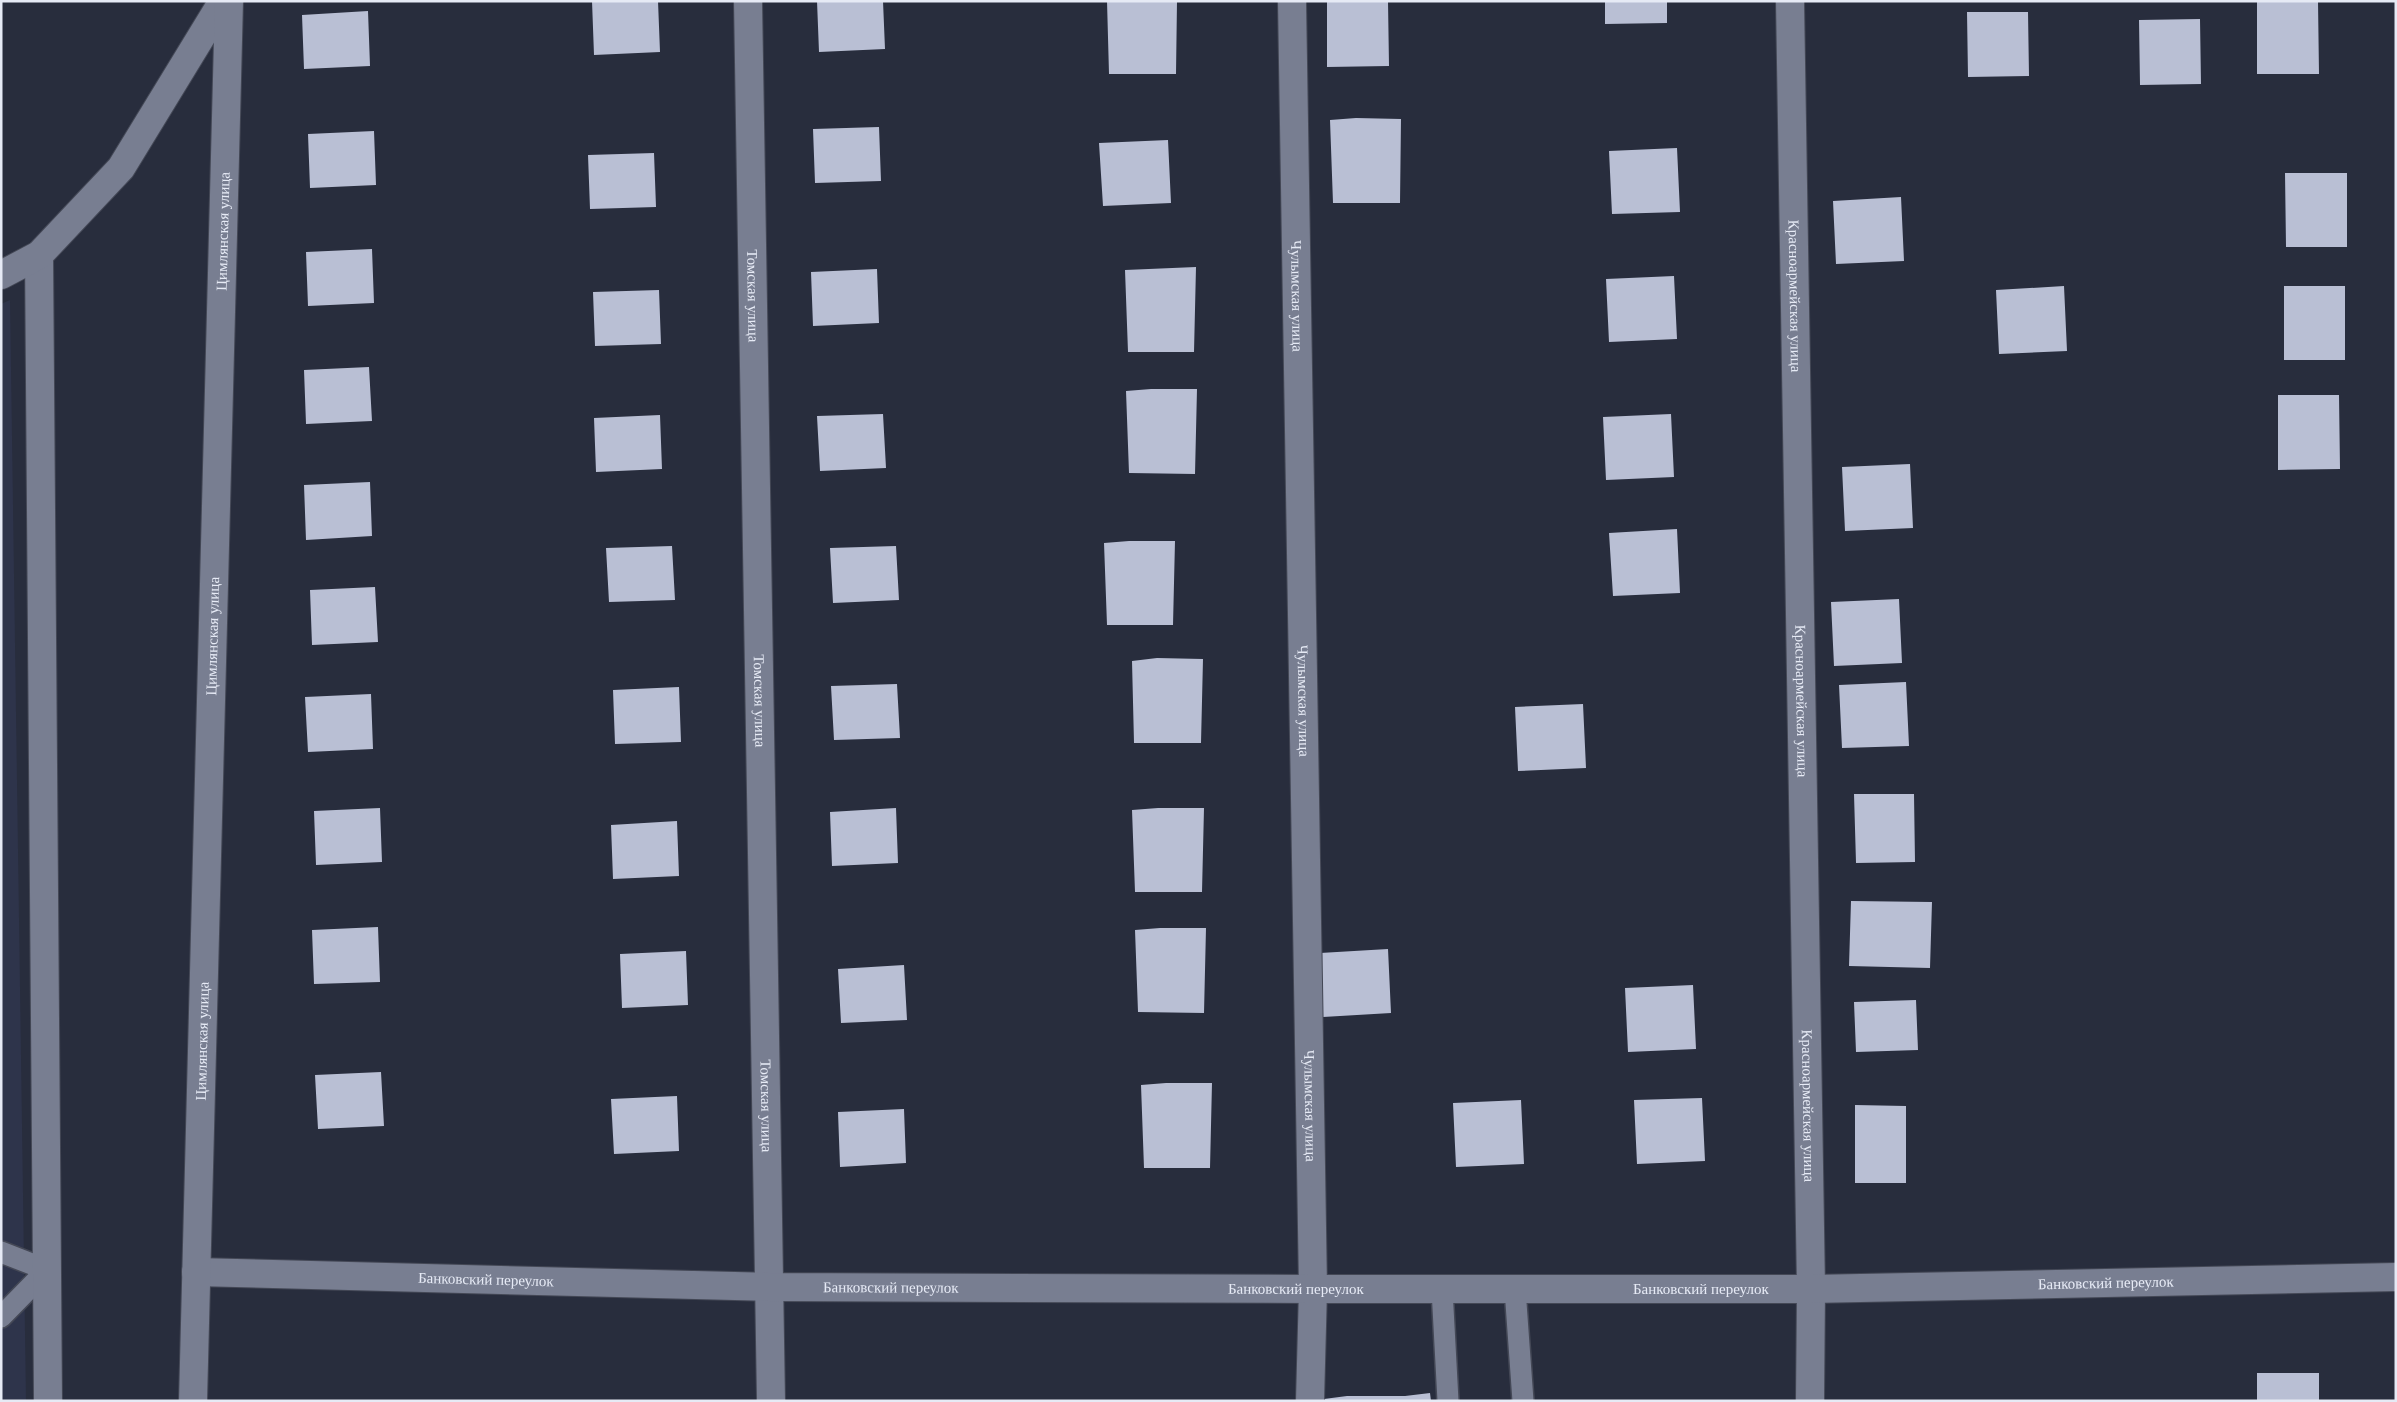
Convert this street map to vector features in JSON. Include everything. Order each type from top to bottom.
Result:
[{"type":"street","points":[[1,275],[39,255],[122,168],[223,1]]},
{"type":"street","name":"Цимлянская улица","points":[[192,1401],[229,1]]},
{"type":"street","name":"Томская улица","points":[[748,1],[771,1401]]},
{"type":"street","name":"Чулымская улица","points":[[1292,1],[1313,1289],[1310,1401]]},
{"type":"street","name":"Красноармейская улица","points":[[1790,1],[1812,1288],[1810,1401]]},
{"type":"street","points":[[39,255],[48,1401]]},
{"type":"street","name":"Банковский переулок","points":[[196,1272],[769,1288],[1812,1288],[2396,1277]]},
{"type":"lane","points":[[1,1252],[47,1270],[1,1317]]},
{"type":"lane","points":[[1442,1289],[1448,1401]]},
{"type":"lane","points":[[1515,1289],[1523,1401]]},
{"type":"shaded area","points":[[10,300],[26,1401],[1,1401],[1,304]]},
{"type":"building","points":[[592,1],[658,1],[660,52],[594,55]]},
{"type":"building","points":[[817,1],[883,1],[885,49],[819,52]]},
{"type":"building","points":[[1107,1],[1177,1],[1176,74],[1109,74]]},
{"type":"building","points":[[1388,1],[1389,66],[1327,67],[1327,2]]},
{"type":"building","points":[[1605,1],[1667,1],[1667,23],[1605,24]]},
{"type":"building","points":[[2257,1],[2318,1],[2319,74],[2257,74]]},
{"type":"building","points":[[368,11],[370,66],[304,69],[302,15]]},
{"type":"building","points":[[1967,12],[2028,12],[2029,76],[1968,77]]},
{"type":"building","points":[[2200,19],[2201,84],[2140,85],[2139,20]]},
{"type":"building","points":[[1356,118],[1401,119],[1400,203],[1333,203],[1330,120]]},
{"type":"building","points":[[879,127],[881,181],[815,183],[813,129]]},
{"type":"building","points":[[374,131],[376,185],[310,188],[308,134]]},
{"type":"building","points":[[1168,140],[1171,203],[1103,206],[1099,143]]},
{"type":"building","points":[[1677,148],[1680,212],[1612,214],[1609,151]]},
{"type":"building","points":[[654,153],[656,207],[590,209],[588,155]]},
{"type":"building","points":[[2285,173],[2347,173],[2347,247],[2286,247]]},
{"type":"building","points":[[1901,197],[1904,261],[1836,264],[1833,201]]},
{"type":"building","points":[[372,249],[374,303],[308,306],[306,252]]},
{"type":"building","points":[[1196,267],[1194,352],[1128,352],[1125,270]]},
{"type":"building","points":[[877,269],[879,323],[813,326],[811,272]]},
{"type":"building","points":[[1674,276],[1677,339],[1609,342],[1606,279]]},
{"type":"building","points":[[2064,286],[2067,351],[1999,354],[1996,290]]},
{"type":"building","points":[[2284,286],[2345,286],[2345,360],[2284,360]]},
{"type":"building","points":[[659,290],[661,344],[595,346],[593,292]]},
{"type":"building","points":[[369,367],[372,421],[306,424],[304,370]]},
{"type":"building","points":[[1197,389],[1195,474],[1129,473],[1126,391]]},
{"type":"building","points":[[2278,395],[2339,395],[2340,469],[2278,470]]},
{"type":"building","points":[[883,414],[886,468],[820,471],[817,416]]},
{"type":"building","points":[[1671,414],[1674,477],[1606,480],[1603,417]]},
{"type":"building","points":[[660,415],[662,469],[596,472],[594,418]]},
{"type":"building","points":[[1910,464],[1913,528],[1845,531],[1842,467]]},
{"type":"building","points":[[370,482],[372,536],[306,540],[304,485]]},
{"type":"building","points":[[1677,529],[1680,593],[1613,596],[1609,533]]},
{"type":"building","points":[[1175,541],[1173,625],[1107,625],[1104,543]]},
{"type":"building","points":[[672,546],[675,600],[609,602],[606,548]]},
{"type":"building","points":[[896,546],[899,600],[833,603],[830,548]]},
{"type":"building","points":[[375,587],[378,642],[312,645],[310,590]]},
{"type":"building","points":[[1899,599],[1902,663],[1834,666],[1831,602]]},
{"type":"building","points":[[1157,658],[1203,659],[1201,743],[1134,743],[1132,661]]},
{"type":"building","points":[[1906,682],[1909,746],[1842,748],[1839,685]]},
{"type":"building","points":[[897,684],[900,738],[834,740],[831,686]]},
{"type":"building","points":[[679,687],[681,742],[615,744],[613,690]]},
{"type":"building","points":[[371,694],[373,749],[308,752],[305,697]]},
{"type":"building","points":[[1583,704],[1586,768],[1518,771],[1515,707]]},
{"type":"building","points":[[1854,794],[1914,794],[1915,862],[1856,863]]},
{"type":"building","points":[[380,808],[382,862],[316,865],[314,811]]},
{"type":"building","points":[[896,808],[898,863],[832,866],[830,812]]},
{"type":"building","points":[[1204,808],[1202,892],[1135,892],[1132,810]]},
{"type":"building","points":[[677,821],[679,876],[613,879],[611,825]]},
{"type":"building","points":[[1851,901],[1932,902],[1930,968],[1849,966]]},
{"type":"building","points":[[378,927],[380,982],[314,984],[312,930]]},
{"type":"building","points":[[1206,928],[1204,1013],[1138,1012],[1135,930]]},
{"type":"building","points":[[1388,949],[1391,1013],[1323,1017],[1320,953]]},
{"type":"building","points":[[686,951],[688,1005],[622,1008],[620,954]]},
{"type":"building","points":[[904,965],[907,1020],[841,1023],[838,969]]},
{"type":"building","points":[[1693,985],[1696,1049],[1628,1052],[1625,988]]},
{"type":"building","points":[[1916,1000],[1918,1050],[1856,1052],[1854,1002]]},
{"type":"building","points":[[381,1072],[384,1126],[318,1129],[315,1075]]},
{"type":"building","points":[[1212,1083],[1210,1168],[1144,1168],[1141,1085]]},
{"type":"building","points":[[677,1096],[679,1151],[614,1154],[611,1099]]},
{"type":"building","points":[[1702,1098],[1705,1161],[1637,1164],[1634,1100]]},
{"type":"building","points":[[1521,1100],[1524,1164],[1456,1167],[1453,1103]]},
{"type":"building","points":[[1855,1105],[1906,1106],[1906,1183],[1855,1183]]},
{"type":"building","points":[[904,1109],[906,1163],[840,1167],[838,1112]]},
{"type":"building","points":[[2257,1373],[2319,1373],[2319,1401],[2257,1401]]},
{"type":"building","points":[[1430,1393],[1431,1401],[1324,1401],[1324,1399],[1347,1396],[1405,1396]]}]
